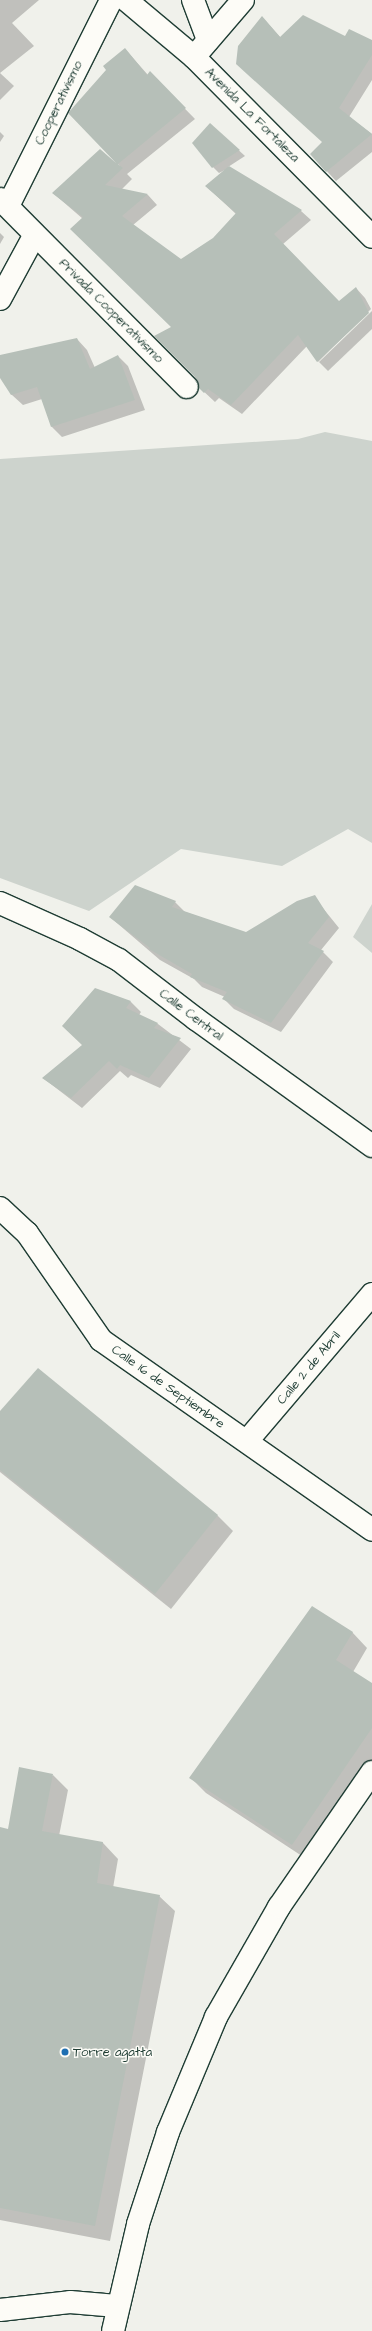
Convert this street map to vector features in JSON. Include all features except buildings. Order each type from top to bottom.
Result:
[{"type":"street","name":"Cooperativismo","points":[[4,203],[110,0]]},
{"type":"street","name":"Avenida La Fortaleza","points":[[126,0],[201,48],[372,236]]},
{"type":"street","points":[[193,0],[201,48]]},
{"type":"street","points":[[201,48],[243,0]]},
{"type":"street","name":"Privada Cooperativismo","points":[[4,203],[34,236],[187,387]]},
{"type":"street","points":[[0,299],[34,236]]},
{"type":"street","name":"Calle Central","points":[[0,903],[80,939],[119,960],[196,1019],[372,1146]]},
{"type":"street","name":"Calle 16 de Septiembre","points":[[0,1208],[27,1233],[101,1340],[372,1530]]},
{"type":"street","name":"Calle 2 de Abril","points":[[246,1441],[372,1294]]},
{"type":"street","points":[[113,2331],[117,2306],[138,2224],[168,2132],[216,2016],[279,1907],[372,1772]]},
{"type":"street","points":[[0,2310],[70,2302],[117,2306]]},
{"type":"shaded area","points":[[325,432],[372,441],[372,843],[348,829],[282,866],[181,849],[89,911],[0,878],[0,459],[298,439]]},
{"type":"shaded area","points":[[372,904],[372,953],[353,937]]},
{"type":"place","name":"Torre agatta","points":[[65,2052]]}]
